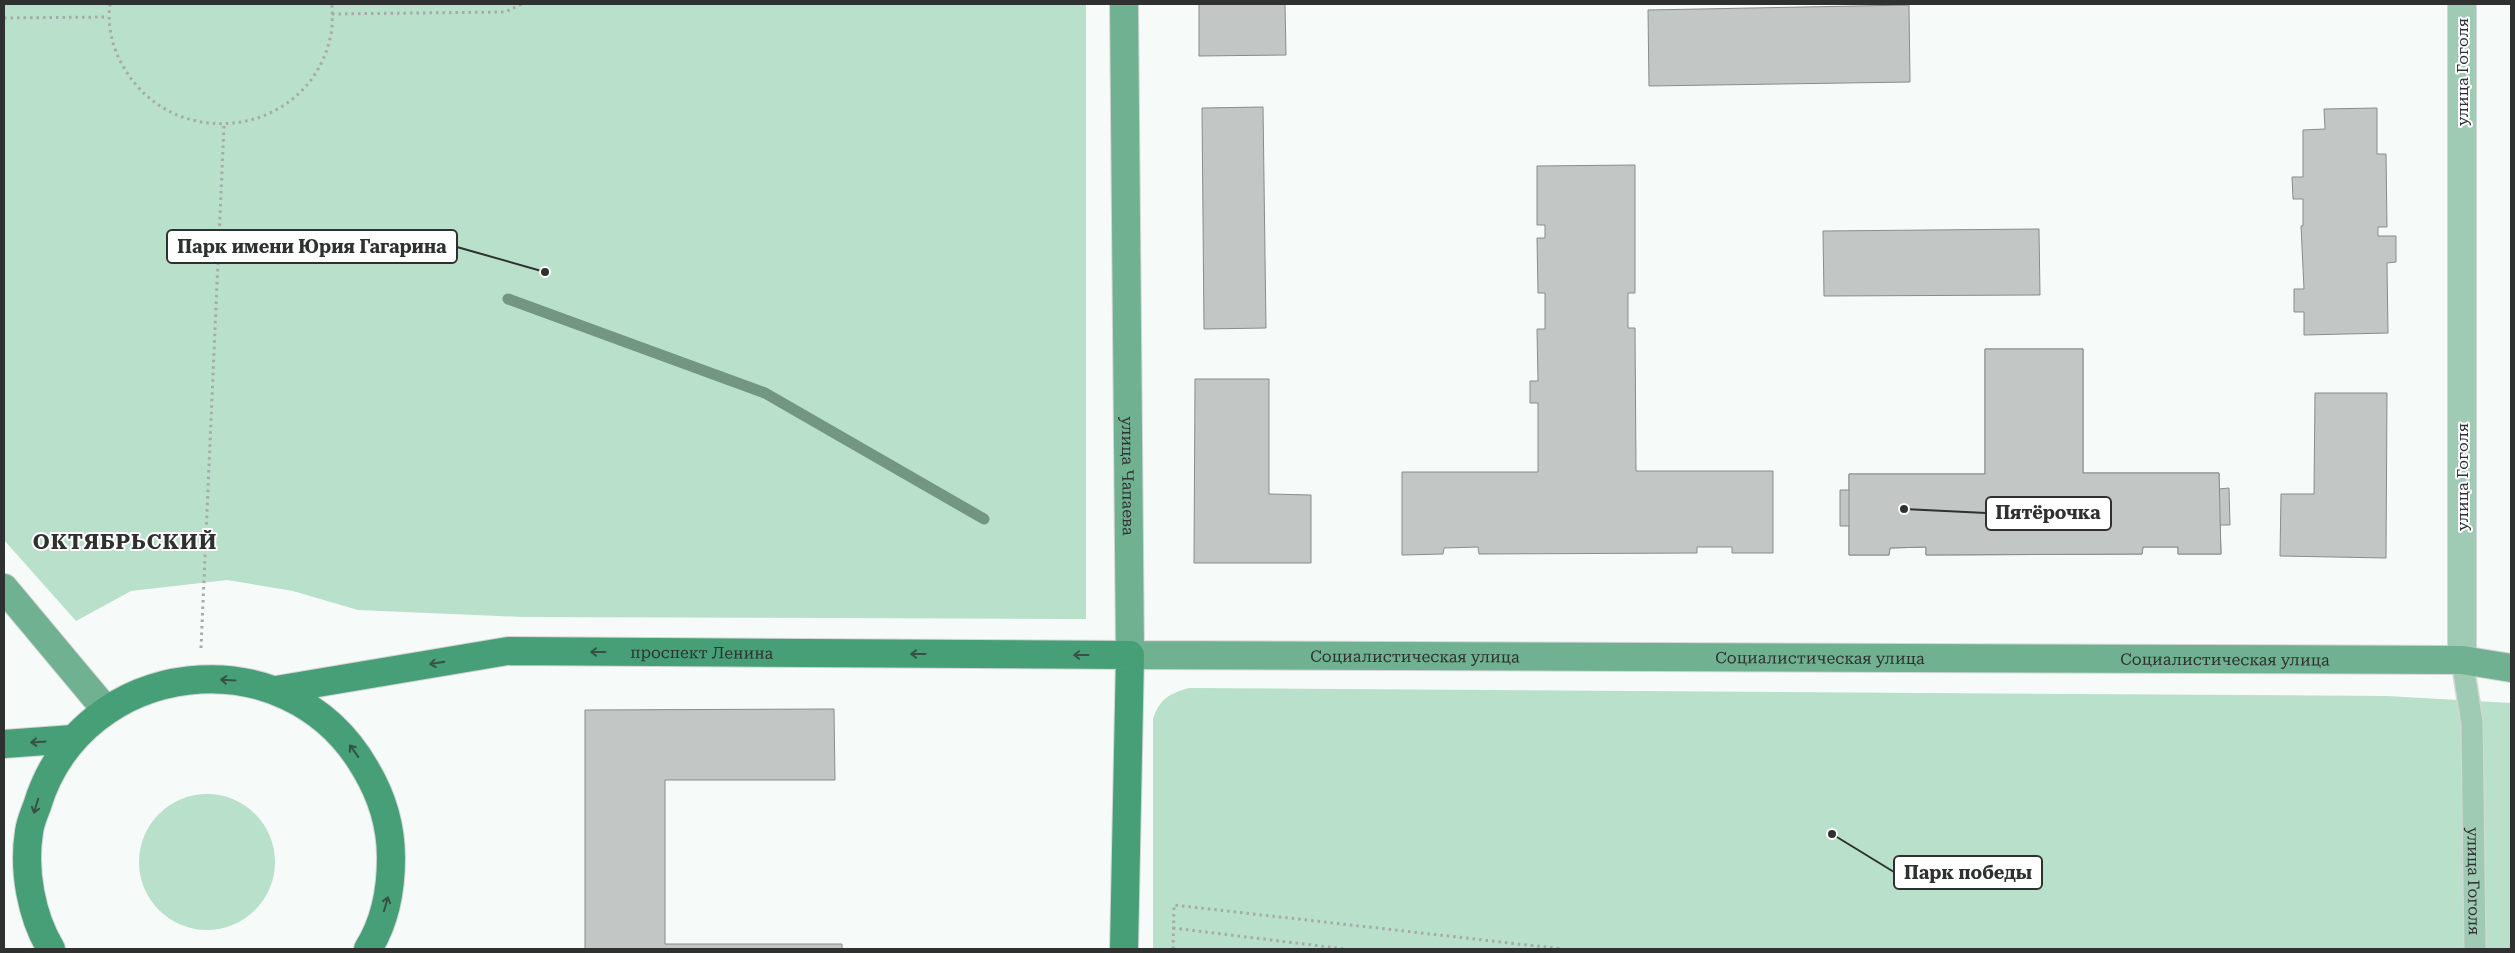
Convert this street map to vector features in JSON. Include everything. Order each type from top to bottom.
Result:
[{"type":"main road","name":"улица Чапаева","points":[[1124,4],[1130,655],[1124,949]]},
{"type":"main road","points":[[4,588],[106,710]]},
{"type":"main road","name":"проспект Ленина","points":[[276,690],[508,651],[1130,655]]},
{"type":"main road","name":"Социалистическая улица","points":[[1130,655],[2462,660],[2511,668]]},
{"type":"main road","points":[[51,949],[42,933],[28,883],[29,832],[44,782],[73,739],[106,710],[150,688],[199,678],[238,680],[276,690],[319,714],[354,748],[379,791],[391,838],[391,888],[377,935],[368,949]]},
{"type":"main road","points":[[4,744],[73,739]]},
{"type":"street","name":"улица Гоголя","points":[[2462,4],[2462,660]]},
{"type":"lane","name":"улица Гоголя","points":[[2462,660],[2472,723],[2475,949]]},
{"type":"path","points":[[110,4],[108,17],[115,51],[132,82],[158,106],[189,120],[224,125],[261,118],[294,99],[318,70],[331,34],[332,4]]},
{"type":"path","points":[[332,14],[506,12],[522,4]]},
{"type":"path","points":[[4,18],[108,17]]},
{"type":"path","points":[[199,678],[224,125]]},
{"type":"path","points":[[1173,949],[1174,904],[1563,949]]},
{"type":"path","points":[[1173,928],[1346,949]]},
{"type":"green space","points":[[4,4],[1086,4],[1086,619],[523,617],[358,610],[293,591],[227,580],[131,591],[76,621],[4,540]]},
{"type":"green space","points":[[1189,688],[2387,696],[2511,703],[2511,949],[1153,949],[1153,719],[1158,706],[1166,698],[1176,692]]},
{"type":"green space","points":[[207,794],[233,800],[255,814],[269,836],[275,862],[269,888],[255,910],[233,924],[207,930],[181,924],[159,910],[145,888],[139,862],[145,836],[159,814],[181,800]]},
{"type":"building","points":[[1199,4],[1285,4],[1286,55],[1199,56]]},
{"type":"building","points":[[1909,5],[1910,82],[1649,86],[1648,10]]},
{"type":"building","points":[[1263,107],[1266,328],[1204,329],[1202,108]]},
{"type":"building","points":[[2377,108],[2377,154],[2386,154],[2387,227],[2378,227],[2378,236],[2396,236],[2396,262],[2387,263],[2388,333],[2304,335],[2304,312],[2294,312],[2294,289],[2304,289],[2301,226],[2303,226],[2303,199],[2293,199],[2292,177],[2303,177],[2303,130],[2325,129],[2324,109]]},
{"type":"building","points":[[1635,165],[1635,293],[1628,293],[1628,328],[1635,328],[1636,471],[1773,471],[1773,553],[1732,553],[1732,547],[1697,547],[1697,553],[1479,554],[1478,547],[1444,548],[1443,554],[1402,555],[1402,472],[1538,472],[1538,403],[1530,403],[1530,381],[1538,381],[1537,329],[1545,329],[1545,293],[1538,293],[1537,238],[1545,238],[1545,225],[1537,225],[1537,166]]},
{"type":"building","points":[[2039,229],[2040,295],[1824,296],[1823,231]]},
{"type":"building","points":[[1985,349],[2083,349],[2083,473],[2219,473],[2219,489],[2229,488],[2230,525],[2220,525],[2221,554],[2178,554],[2178,547],[2143,547],[2142,554],[1926,555],[1926,547],[1890,548],[1889,555],[1849,555],[1849,526],[1840,526],[1840,490],[1849,490],[1849,474],[1985,474]]},
{"type":"building","points":[[1985,349],[2083,349],[2083,473],[2219,473],[2221,554],[2178,554],[2178,547],[2143,547],[2142,554],[1926,555],[1926,547],[1890,548],[1889,555],[1849,555],[1849,474],[1985,474]]},
{"type":"building","points":[[1195,379],[1269,379],[1269,494],[1311,495],[1311,563],[1194,563]]},
{"type":"building","points":[[2315,393],[2387,393],[2386,558],[2280,556],[2281,494],[2314,494]]},
{"type":"building","points":[[834,709],[835,780],[665,780],[665,944],[842,944],[842,949],[585,949],[585,710]]},
{"type":"waterway","points":[[508,299],[765,393],[984,519]]},
{"type":"place","name":"Парк имени Юрия Гагарина","points":[[545,272]]},
{"type":"place","name":"Пятёрочка","points":[[1904,509]]},
{"type":"place","name":"Парк победы","points":[[1832,834]]},
{"type":"district","name":"ОКТЯБРЬСКИЙ","points":[[125,542]]}]
